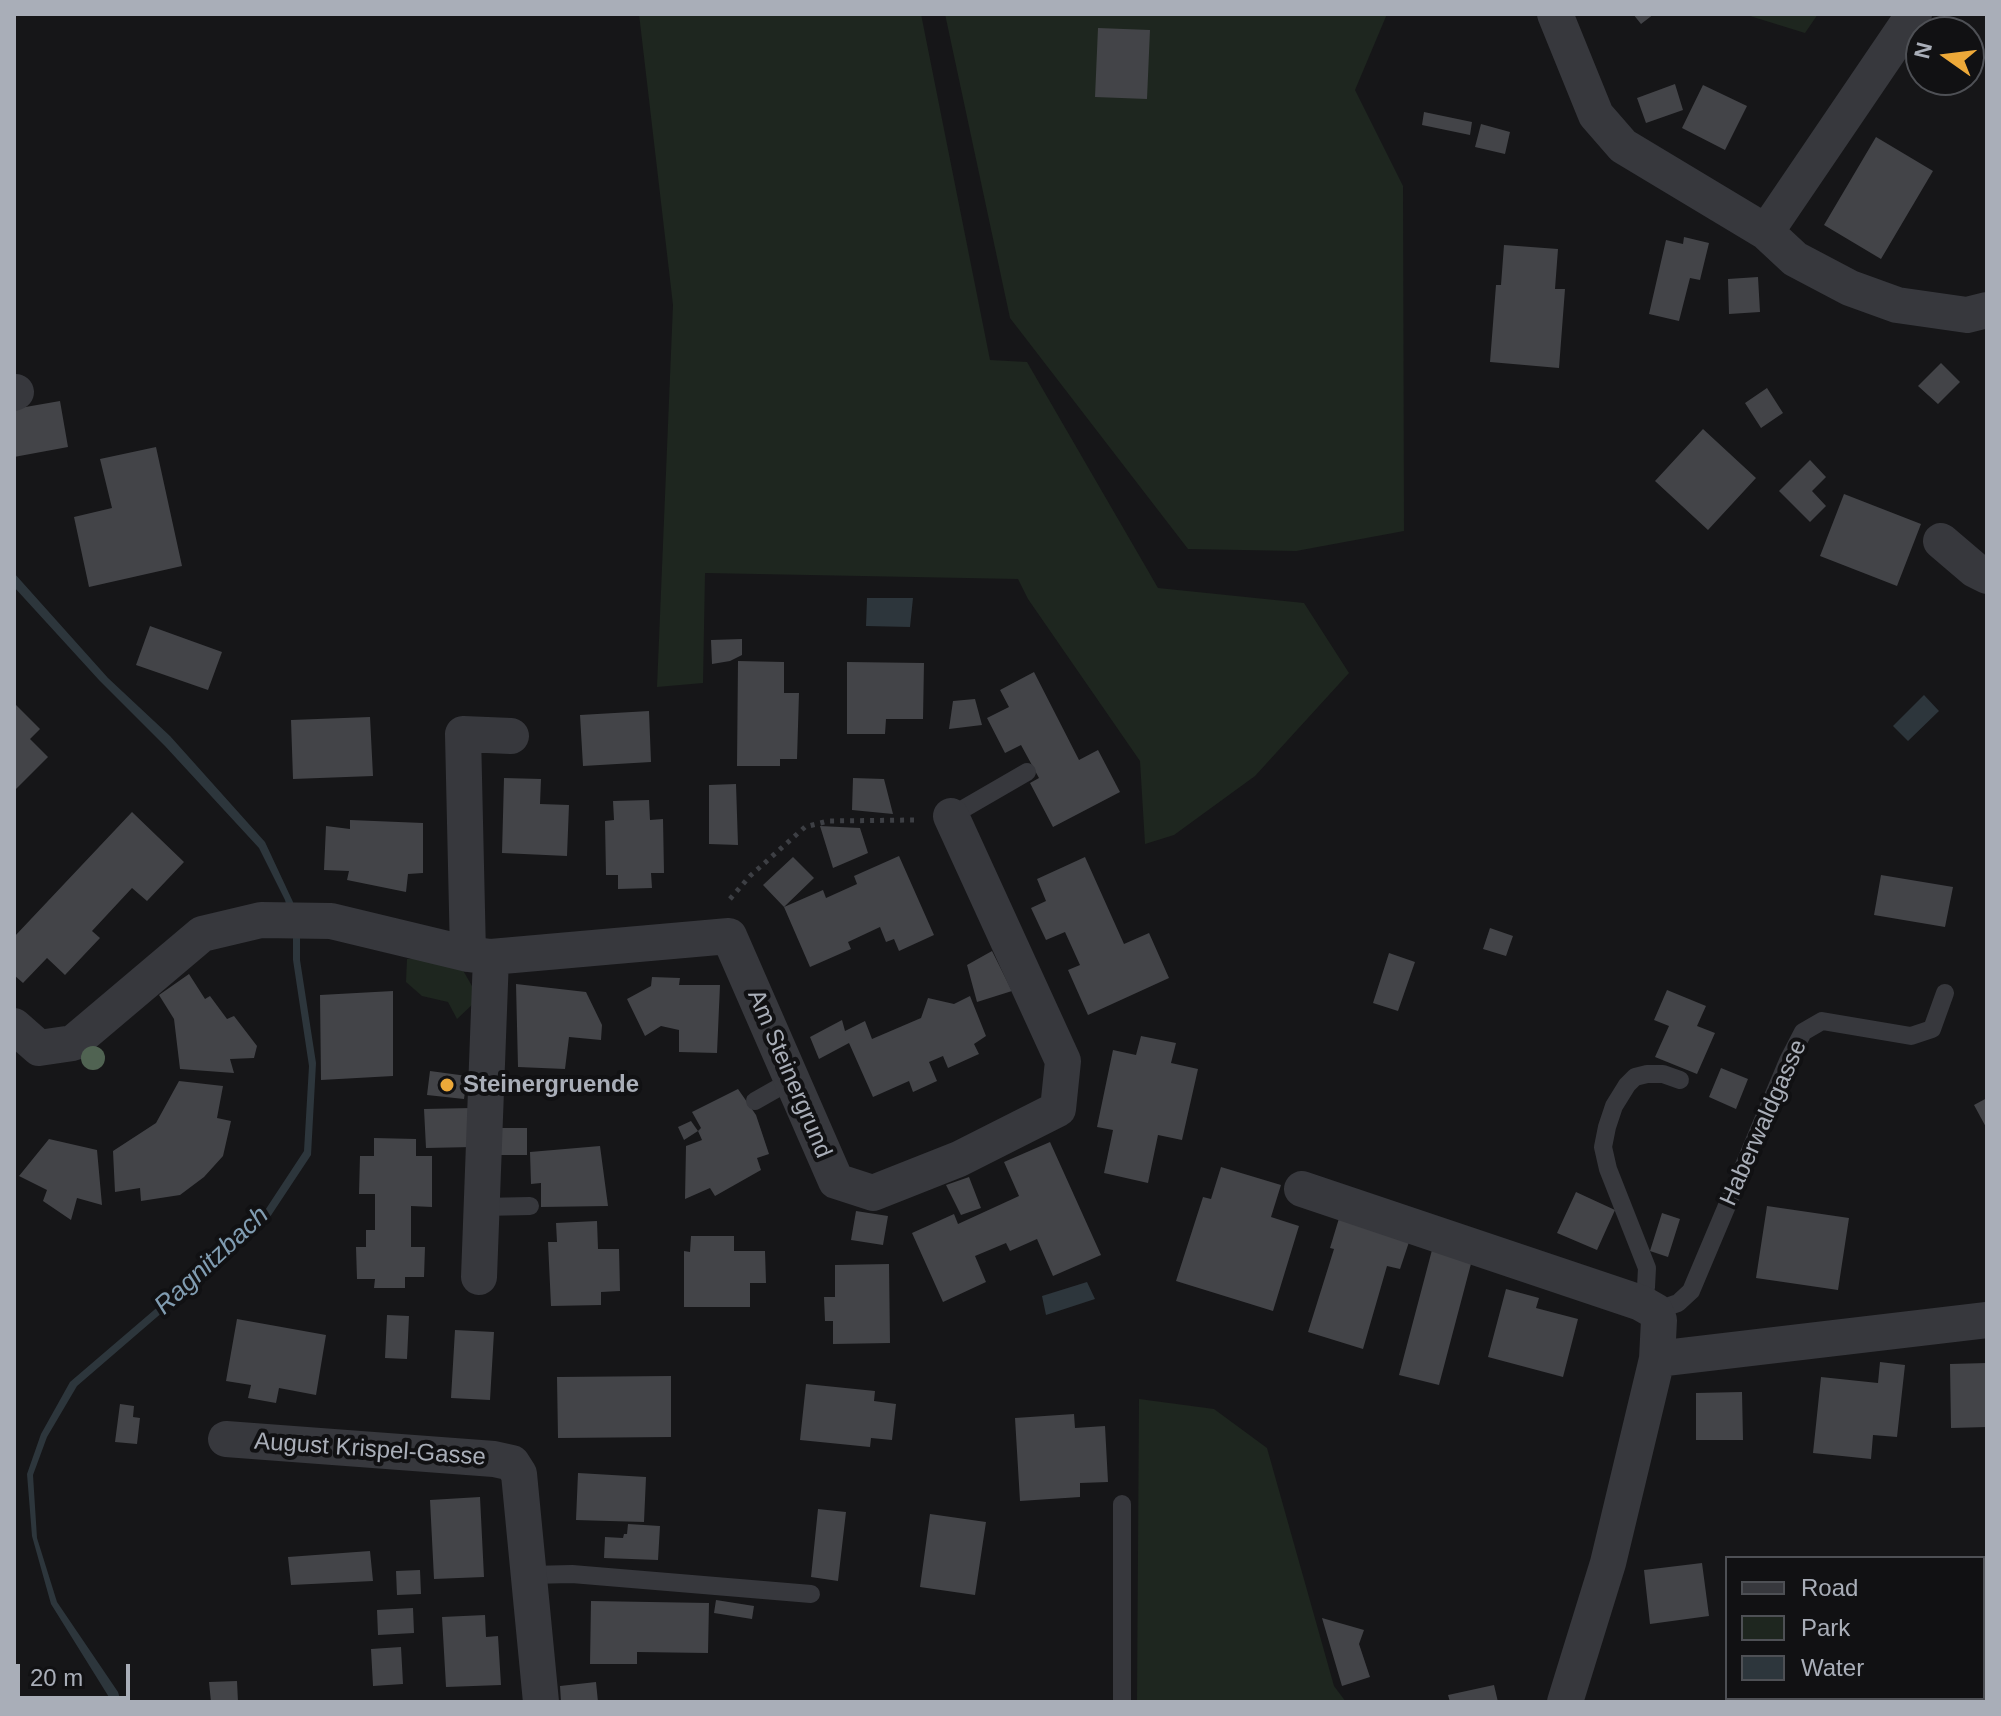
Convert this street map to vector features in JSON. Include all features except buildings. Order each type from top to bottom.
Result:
[{"type":"street","points":[[1555,14],[1596,115],[1623,146],[1766,232],[1795,259],[1850,288],[1897,305],[1967,315],[1987,310]]},
{"type":"street","points":[[1766,232],[1914,14]]},
{"type":"street","points":[[1941,541],[1975,570],[1987,576]]},
{"type":"street","points":[[479,1277],[482,1207],[479,956],[463,734],[511,736]]},
{"type":"street","name":"Am Steinergrund","points":[[14,1026],[39,1048],[73,1043],[202,934],[261,920],[331,921],[479,956],[729,936],[836,1181],[873,1193],[959,1159],[1058,1109],[1063,1061],[951,816]]},
{"type":"street","points":[[1302,1189],[1648,1307],[1659,1320],[1657,1359],[1608,1563],[1565,1702]]},
{"type":"street","points":[[1657,1359],[1987,1320]]},
{"type":"street","name":"August Krispel-Gasse","points":[[226,1439],[494,1459],[512,1463],[519,1474],[541,1702]]},
{"type":"lane","points":[[951,816],[1027,772]]},
{"type":"lane","name":"Haberwaldgasse","points":[[1648,1307],[1678,1303],[1691,1291],[1803,1032],[1822,1021],[1911,1036],[1932,1029],[1945,993]]},
{"type":"lane","points":[[1648,1307],[1647,1268],[1608,1169],[1603,1147],[1614,1106],[1635,1077],[1663,1074],[1680,1080]]},
{"type":"lane","points":[[755,1101],[792,1080]]},
{"type":"lane","points":[[482,1207],[530,1206]]},
{"type":"lane","points":[[1122,1504],[1122,1702]]},
{"type":"lane","points":[[529,1575],[572,1574],[811,1594]]},
{"type":"path","points":[[750,876],[805,827],[828,821],[899,821]]},
{"type":"green space","points":[[639,14],[921,14],[990,360],[1027,362],[1158,588],[1304,603],[1349,673],[1255,776],[1174,835],[1145,844],[1140,761],[1028,599],[1018,579],[705,573],[703,683],[657,687],[673,305]]},
{"type":"green space","points":[[945,14],[1387,14],[1355,90],[1403,186],[1404,531],[1296,551],[1188,549],[1010,318]]},
{"type":"green space","points":[[1750,14],[1818,14],[1805,33]]},
{"type":"green space","points":[[441,956],[457,960],[472,986],[473,1004],[457,1019],[448,1002],[422,996],[406,982],[407,959]]},
{"type":"green space","points":[[1139,1399],[1214,1409],[1267,1448],[1334,1686],[1346,1702],[1137,1702]]},
{"type":"water","name":"Ragnitzbach","points":[[14,573],[108,678],[170,736],[265,842],[293,902],[316,1063],[311,1155],[266,1223],[77,1386],[47,1437],[33,1475],[37,1538],[57,1602],[118,1692],[121,1702],[112,1702],[51,1604],[32,1536],[27,1474],[41,1434],[70,1382],[258,1221],[304,1151],[309,1066],[293,960],[293,931],[285,900],[259,848],[14,587]]},
{"type":"water","points":[[867,598],[913,598],[910,627],[866,626]]},
{"type":"water","points":[[1924,695],[1939,711],[1908,741],[1893,726]]},
{"type":"water","points":[[1087,1282],[1095,1299],[1046,1315],[1042,1296]]},
{"type":"place","name":"Steinergruende","points":[[447,1085]]}]
